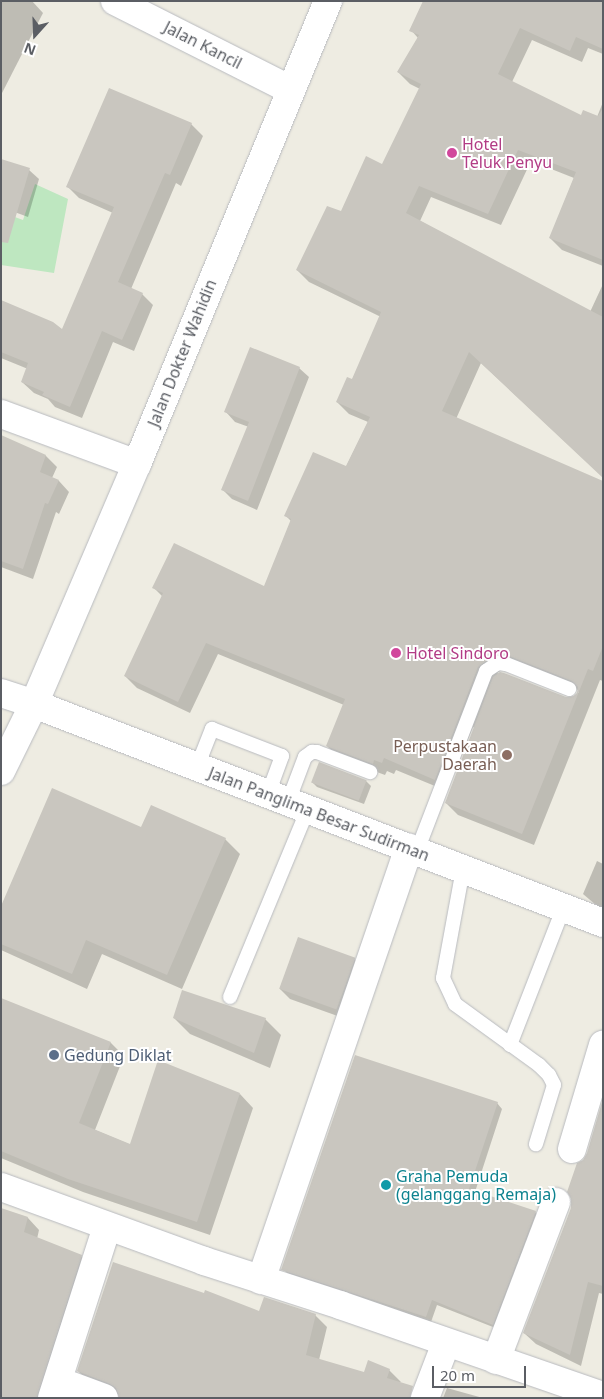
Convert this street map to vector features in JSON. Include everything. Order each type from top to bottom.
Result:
[{"type":"street","name":"Jalan Kancil","points":[[115,1],[291,90]]},
{"type":"street","name":"Jalan Dokter Wahidin","points":[[1,771],[34,704],[137,464],[328,1]]},
{"type":"street","points":[[1,414],[137,464]]},
{"type":"street","name":"Jalan Panglima Besar Sudirman","points":[[1,694],[34,704],[603,923]]},
{"type":"street","points":[[261,1280],[413,850]]},
{"type":"street","points":[[572,1149],[603,1045]]},
{"type":"street","points":[[1,1187],[107,1227],[603,1396]]},
{"type":"street","points":[[496,1360],[556,1202]]},
{"type":"street","points":[[104,1398],[55,1389],[107,1227]]},
{"type":"street","points":[[425,1398],[446,1343]]},
{"type":"lane","points":[[413,850],[486,671],[498,663],[506,664],[570,690]]},
{"type":"lane","points":[[197,767],[212,729],[282,756],[288,802]]},
{"type":"lane","points":[[230,997],[288,802],[305,757],[312,752],[318,752],[370,772]]},
{"type":"lane","points":[[463,869],[443,978],[455,1004],[539,1065],[549,1075],[554,1085],[536,1144]]},
{"type":"lane","points":[[510,1045],[563,909]]},
{"type":"green space","points":[[35,184],[68,199],[54,273],[1,265],[1,212],[23,220]]},
{"type":"building","points":[[423,1],[603,1],[603,49],[576,37],[570,51],[520,28],[498,74],[581,115],[583,110],[598,116],[603,108],[603,260],[549,238],[576,172],[518,150],[488,214],[419,186],[406,213],[603,317],[603,478],[469,352],[442,411],[603,481],[603,646],[593,671],[588,669],[522,834],[445,803],[493,677],[500,672],[504,673],[566,697],[574,696],[577,693],[578,687],[572,681],[509,656],[494,655],[478,667],[435,780],[384,758],[382,763],[374,760],[373,764],[326,746],[345,699],[206,643],[178,702],[124,676],[163,593],[152,588],[174,543],[264,586],[291,519],[284,516],[313,452],[346,466],[370,417],[336,402],[347,377],[352,379],[381,312],[296,270],[327,206],[341,211],[366,156],[382,164],[421,84],[397,72],[419,35],[409,31]]},
{"type":"building","points":[[109,88],[192,123],[170,175],[165,173],[118,282],[143,293],[122,340],[102,331],[70,407],[42,395],[44,392],[21,382],[28,363],[1,352],[1,300],[53,322],[62,329],[114,207],[66,187]]},
{"type":"building","points":[[1,159],[30,168],[8,243],[1,242]]},
{"type":"building","points":[[250,347],[300,367],[248,501],[221,490],[249,422],[224,412]]},
{"type":"building","points":[[1,435],[46,455],[40,472],[59,480],[48,504],[45,503],[23,569],[1,561]]},
{"type":"building","points":[[319,762],[367,780],[359,801],[311,783]]},
{"type":"building","points":[[52,788],[141,827],[151,805],[226,838],[167,975],[86,940],[72,974],[1,944],[1,906]]},
{"type":"building","points":[[298,937],[355,958],[337,1010],[279,989]]},
{"type":"building","points":[[182,990],[266,1018],[254,1053],[173,1018]]},
{"type":"building","points":[[1,998],[111,1042],[79,1123],[130,1144],[158,1060],[240,1093],[197,1222],[68,1179],[1,1151]]},
{"type":"building","name":"Graha Pemuda (gelanggang Remaja)","points":[[355,1055],[498,1102],[469,1189],[536,1211],[493,1325],[432,1300],[426,1317],[281,1270]]},
{"type":"building","points":[[602,1102],[603,1286],[588,1282],[570,1355],[523,1333],[571,1208],[571,1199],[567,1192],[577,1163],[583,1160],[587,1153]]},
{"type":"building","points":[[1,1208],[28,1217],[24,1232],[82,1255],[37,1398],[1,1398]]},
{"type":"building","points":[[113,1262],[204,1293],[205,1290],[259,1311],[264,1297],[316,1314],[306,1355],[364,1372],[368,1360],[390,1369],[387,1378],[413,1386],[410,1398],[119,1398],[116,1388],[110,1384],[77,1371]]},
{"type":"place","name":"Hotel Teluk Penyu","points":[[452,153]]},
{"type":"place","name":"Hotel Sindoro","points":[[396,653]]},
{"type":"place","name":"Perpustakaan Daerah","points":[[507,755]]},
{"type":"place","name":"Gedung Diklat","points":[[54,1055]]},
{"type":"place","name":"Graha Pemuda (gelanggang Remaja)","points":[[386,1185]]}]
